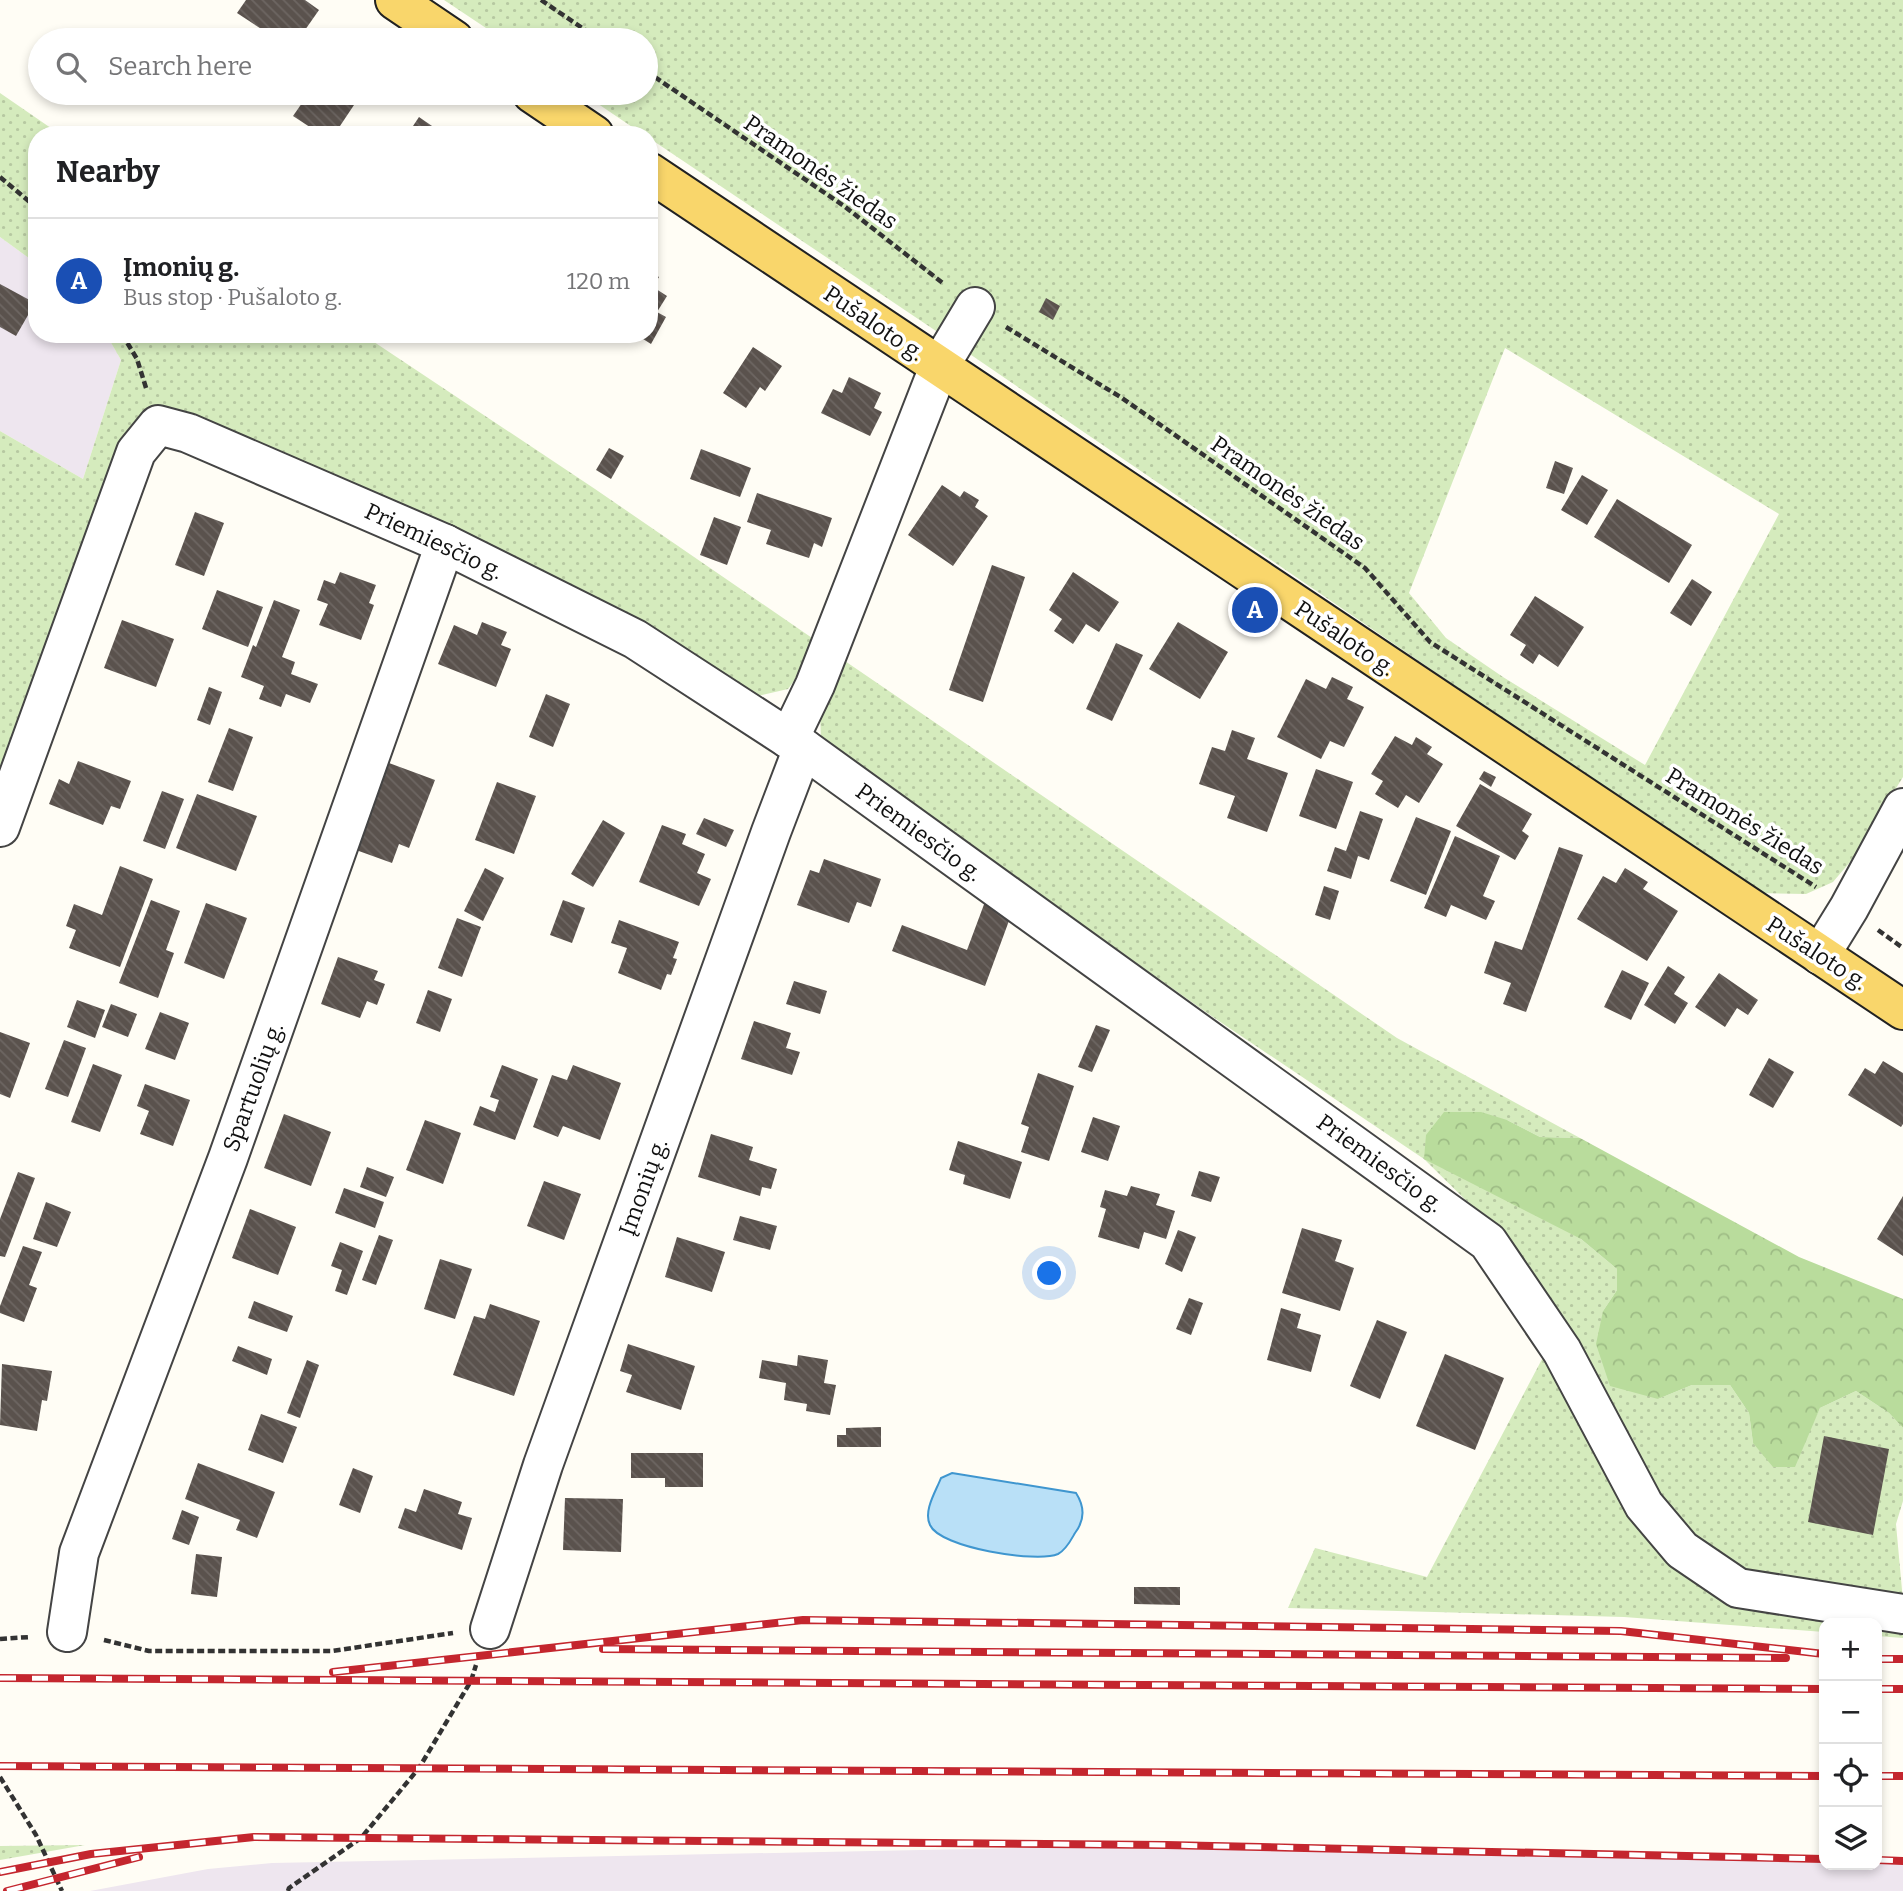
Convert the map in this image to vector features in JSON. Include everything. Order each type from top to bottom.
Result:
[{"type":"main road","points":[[395,0],[436,28]]},
{"type":"main road","points":[[550,105],[581,126]]},
{"type":"main road","name":"Pušaloto g.","points":[[658,178],[1903,1010]]},
{"type":"street","name":"Įmonių g.","points":[[490,1629],[543,1465],[771,832],[796,743],[820,672],[939,367],[975,307]]},
{"type":"street","points":[[0,827],[136,452],[158,425]]},
{"type":"street","name":"Priemiesčio g.","points":[[158,425],[188,433],[445,544],[635,639],[796,743],[1488,1242],[1562,1351],[1644,1505],[1682,1550],[1738,1588],[1903,1614]]},
{"type":"street","name":"Spartuolių g.","points":[[67,1632],[79,1553],[228,1158],[445,544]]},
{"type":"street","points":[[1820,955],[1849,908],[1903,808]]},
{"type":"path","points":[[541,0],[582,28]]},
{"type":"path","name":"Pramonės žiedas","points":[[658,79],[844,206],[975,307],[1122,398],[1365,568],[1430,642],[1849,908],[1903,948]]},
{"type":"path","points":[[0,177],[28,200]]},
{"type":"path","points":[[127,343],[137,359],[158,425]]},
{"type":"path","points":[[0,1639],[67,1632],[149,1651],[332,1651],[424,1636],[490,1629],[471,1681],[419,1768],[361,1838],[337,1852],[288,1891]]},
{"type":"path","points":[[0,1777],[36,1835],[62,1891]]},
{"type":"shaded area","points":[[0,237],[28,257],[28,343],[111,343],[121,360],[83,479],[0,431]]},
{"type":"shaded area","points":[[1166,1845],[1819,1859],[1819,1870],[1882,1870],[1882,1860],[1903,1861],[1903,1891],[90,1891],[208,1869],[272,1863]]},
{"type":"green space","points":[[444,0],[1903,0],[1903,777],[1850,862],[1833,882],[1806,894],[1758,893],[658,144],[658,126],[631,126],[600,105],[658,105],[658,28],[486,28]],"holes":[[[1505,348],[1779,514],[1645,765],[1503,677],[1446,638],[1409,593]]]},
{"type":"green space","points":[[0,93],[48,126],[28,126],[28,257],[0,237]]},
{"type":"green space","points":[[111,343],[376,343],[815,640],[803,669],[788,689],[758,696],[150,418],[0,822],[0,431],[83,479],[121,360]]},
{"type":"green space","points":[[842,659],[1397,1038],[1580,1138],[1540,1137],[1507,1120],[1581,1239],[1617,1269],[1617,1290],[1603,1311],[1658,1399],[1692,1385],[1730,1385],[1749,1413],[1753,1443],[1807,1435],[1820,1408],[1856,1391],[1889,1413],[1903,1428],[1903,1501],[1896,1524],[1903,1601],[1903,1638],[1882,1636],[1882,1618],[1819,1618],[1819,1632],[1624,1617],[1288,1608],[1315,1548],[1427,1577],[1560,1325],[1490,1224],[1424,1159],[1210,1015],[821,741],[820,712]]},
{"type":"green space","points":[[1444,1112],[1481,1112],[1507,1120],[1540,1137],[1580,1138],[1799,1257],[1903,1299],[1903,1428],[1889,1413],[1856,1391],[1820,1408],[1795,1467],[1773,1467],[1753,1443],[1749,1413],[1730,1385],[1692,1385],[1658,1399],[1610,1386],[1596,1344],[1603,1311],[1617,1290],[1617,1269],[1581,1239],[1424,1159],[1426,1135]]},
{"type":"green space","points":[[85,1845],[0,1860],[0,1846]]},
{"type":"water","points":[[952,1473],[1076,1493],[1082,1508],[1081,1523],[1070,1542],[1058,1554],[1011,1555],[969,1547],[938,1533],[928,1519],[931,1501],[941,1478]]},
{"type":"building","points":[[246,0],[305,0],[319,10],[306,28],[260,28],[237,13]]},
{"type":"building","points":[[301,105],[354,105],[340,126],[308,126],[293,116]]},
{"type":"building","points":[[419,117],[432,126],[413,126]]},
{"type":"building","points":[[0,284],[28,299],[28,315],[16,336],[0,327]]},
{"type":"building","points":[[658,290],[667,296],[658,310]]},
{"type":"building","points":[[1046,298],[1060,306],[1053,320],[1039,312]]},
{"type":"building","points":[[658,313],[666,317],[658,331]]},
{"type":"building","points":[[753,347],[782,366],[765,391],[760,387],[746,408],[723,393]]},
{"type":"building","points":[[849,377],[881,393],[874,408],[882,412],[870,436],[821,413],[833,389],[842,393]]},
{"type":"building","points":[[609,448],[624,456],[611,479],[596,470]]},
{"type":"building","points":[[701,449],[751,468],[740,497],[690,479]]},
{"type":"building","points":[[1555,461],[1573,468],[1564,494],[1546,488]]},
{"type":"building","points":[[1582,475],[1608,490],[1587,525],[1561,510]]},
{"type":"building","points":[[942,485],[960,497],[964,491],[979,500],[975,507],[988,516],[953,566],[908,535]]},
{"type":"building","points":[[757,493],[832,518],[822,547],[814,543],[809,558],[766,544],[771,530],[747,522]]},
{"type":"building","points":[[1617,499],[1692,545],[1669,583],[1594,537]]},
{"type":"building","points":[[195,512],[224,523],[204,576],[175,565]]},
{"type":"building","points":[[714,517],[741,527],[727,565],[700,555]]},
{"type":"building","points":[[992,565],[1025,577],[983,702],[949,690]]},
{"type":"building","points":[[340,572],[376,585],[369,603],[374,605],[361,640],[319,625],[328,604],[317,600],[324,580],[335,584]]},
{"type":"building","points":[[1073,572],[1119,602],[1099,632],[1086,624],[1073,644],[1054,631],[1062,619],[1049,610]]},
{"type":"building","points":[[1692,579],[1712,592],[1691,626],[1670,613]]},
{"type":"building","points":[[217,590],[263,607],[248,647],[202,629]]},
{"type":"building","points":[[1535,596],[1584,627],[1558,667],[1539,654],[1533,664],[1520,655],[1526,645],[1510,635]]},
{"type":"building","points":[[274,600],[300,610],[282,657],[295,662],[291,674],[318,684],[310,703],[286,694],[281,707],[259,699],[264,686],[241,677]]},
{"type":"building","points":[[122,620],[174,639],[156,687],[104,668]]},
{"type":"building","points":[[482,622],[507,632],[501,645],[511,649],[496,687],[438,664],[454,625],[477,635]]},
{"type":"building","points":[[1178,622],[1228,652],[1200,699],[1149,669]]},
{"type":"building","points":[[1116,643],[1143,655],[1112,721],[1086,709]]},
{"type":"building","points":[[1332,677],[1353,687],[1347,699],[1364,707],[1344,747],[1330,741],[1321,759],[1277,737],[1306,679],[1326,689]]},
{"type":"building","points":[[209,687],[222,692],[210,725],[197,720]]},
{"type":"building","points":[[546,694],[570,704],[553,747],[529,737]]},
{"type":"building","points":[[229,728],[253,737],[233,791],[208,782]]},
{"type":"building","points":[[1232,730],[1255,738],[1247,759],[1288,773],[1267,832],[1227,818],[1235,796],[1199,784],[1212,747],[1225,751]]},
{"type":"building","points":[[1395,736],[1412,745],[1416,737],[1432,747],[1427,754],[1443,764],[1419,803],[1406,795],[1398,808],[1375,794],[1383,781],[1371,774]]},
{"type":"building","points":[[78,761],[131,781],[120,809],[111,806],[103,825],[49,804],[59,779],[69,784]]},
{"type":"building","points":[[389,763],[435,780],[409,848],[399,844],[392,863],[356,850]]},
{"type":"building","points":[[1316,769],[1353,782],[1336,829],[1299,816]]},
{"type":"building","points":[[1484,771],[1496,777],[1491,787],[1479,779]]},
{"type":"building","points":[[497,782],[536,796],[514,854],[475,840]]},
{"type":"building","points":[[1480,784],[1532,814],[1522,831],[1529,836],[1515,860],[1456,826]]},
{"type":"building","points":[[162,791],[184,799],[165,849],[143,841]]},
{"type":"building","points":[[197,794],[257,816],[236,871],[176,848]]},
{"type":"building","points":[[1360,811],[1383,819],[1369,860],[1358,856],[1351,879],[1327,871],[1335,847],[1346,851]]},
{"type":"building","points":[[1416,817],[1451,831],[1426,895],[1390,881]]},
{"type":"building","points":[[704,818],[734,830],[726,847],[696,834]]},
{"type":"building","points":[[603,820],[625,833],[593,887],[571,874]]},
{"type":"building","points":[[662,825],[686,834],[682,844],[705,854],[697,873],[711,879],[699,906],[639,882]]},
{"type":"building","points":[[1455,836],[1500,856],[1483,896],[1495,901],[1486,920],[1451,905],[1446,917],[1424,908]]},
{"type":"building","points":[[1559,847],[1583,855],[1526,1012],[1503,1004],[1511,983],[1484,973],[1495,941],[1522,950]]},
{"type":"building","points":[[824,859],[881,879],[871,907],[857,902],[849,923],[797,905],[810,870],[819,873]]},
{"type":"building","points":[[120,866],[153,879],[120,967],[69,948],[76,930],[66,926],[74,904],[102,915]]},
{"type":"building","points":[[485,868],[504,878],[483,921],[464,911]]},
{"type":"building","points":[[1625,868],[1648,882],[1643,889],[1678,911],[1647,961],[1577,919],[1603,876],[1616,883]]},
{"type":"building","points":[[1324,886],[1339,891],[1330,920],[1315,915]]},
{"type":"building","points":[[986,899],[1010,918],[985,986],[892,951],[902,925],[967,950]]},
{"type":"building","points":[[151,900],[180,911],[166,950],[174,953],[158,998],[119,983]]},
{"type":"building","points":[[563,900],[585,908],[572,943],[550,935]]},
{"type":"building","points":[[206,903],[247,918],[224,979],[184,963]]},
{"type":"building","points":[[457,918],[481,927],[462,977],[438,968]]},
{"type":"building","points":[[619,920],[679,942],[671,975],[667,974],[661,990],[618,973],[627,948],[611,943]]},
{"type":"building","points":[[338,957],[378,971],[374,980],[385,984],[377,1005],[367,1001],[360,1018],[321,1004]]},
{"type":"building","points":[[1668,966],[1685,977],[1674,994],[1688,1003],[1675,1024],[1644,1005]]},
{"type":"building","points":[[1622,970],[1649,983],[1631,1020],[1604,1007]]},
{"type":"building","points":[[1719,973],[1758,1000],[1748,1015],[1737,1008],[1725,1027],[1695,1007]]},
{"type":"building","points":[[794,981],[827,991],[820,1014],[786,1004]]},
{"type":"building","points":[[428,990],[452,999],[440,1032],[416,1023]]},
{"type":"building","points":[[77,1000],[105,1010],[95,1038],[67,1027]]},
{"type":"building","points":[[111,1004],[137,1014],[128,1037],[102,1027]]},
{"type":"building","points":[[160,1012],[189,1023],[175,1060],[145,1049]]},
{"type":"building","points":[[754,1021],[791,1033],[786,1048],[800,1052],[792,1075],[741,1059]]},
{"type":"building","points":[[1096,1025],[1110,1030],[1092,1072],[1078,1067]]},
{"type":"building","points":[[0,1032],[30,1043],[10,1098],[0,1094]]},
{"type":"building","points":[[64,1040],[86,1048],[68,1097],[45,1089]]},
{"type":"building","points":[[1769,1058],[1794,1072],[1773,1108],[1749,1095]]},
{"type":"building","points":[[1883,1061],[1903,1073],[1901,1127],[1848,1095],[1865,1068],[1875,1074]]},
{"type":"building","points":[[93,1064],[122,1075],[100,1132],[71,1122]]},
{"type":"building","points":[[502,1065],[538,1079],[515,1140],[473,1125],[480,1106],[495,1112],[499,1100],[490,1097]]},
{"type":"building","points":[[573,1065],[621,1083],[600,1140],[563,1126],[558,1137],[533,1127],[552,1075],[567,1080]]},
{"type":"building","points":[[1038,1073],[1074,1086],[1049,1161],[1021,1152],[1029,1127],[1021,1124]]},
{"type":"building","points":[[145,1084],[190,1100],[173,1146],[140,1134],[149,1111],[137,1106]]},
{"type":"building","points":[[284,1114],[331,1132],[311,1186],[264,1168]]},
{"type":"building","points":[[1093,1117],[1120,1126],[1108,1161],[1081,1152]]},
{"type":"building","points":[[425,1120],[461,1133],[443,1184],[406,1170]]},
{"type":"building","points":[[711,1134],[753,1147],[749,1160],[777,1169],[771,1189],[762,1187],[760,1196],[698,1177]]},
{"type":"building","points":[[958,1141],[1022,1162],[1010,1199],[963,1184],[965,1175],[949,1170]]},
{"type":"building","points":[[367,1167],[394,1177],[386,1197],[360,1187]]},
{"type":"building","points":[[1199,1171],[1220,1177],[1211,1202],[1191,1196]]},
{"type":"building","points":[[18,1172],[35,1178],[5,1257],[0,1256],[0,1219]]},
{"type":"building","points":[[544,1181],[581,1194],[564,1240],[527,1226]]},
{"type":"building","points":[[1131,1186],[1160,1194],[1156,1205],[1175,1211],[1166,1239],[1144,1232],[1139,1249],[1098,1237],[1106,1209],[1100,1207],[1105,1190],[1127,1196]]},
{"type":"building","points":[[344,1188],[384,1202],[375,1228],[335,1213]]},
{"type":"building","points":[[1903,1196],[1903,1256],[1877,1239]]},
{"type":"building","points":[[46,1202],[71,1212],[57,1247],[33,1239]]},
{"type":"building","points":[[250,1209],[296,1227],[278,1275],[232,1258]]},
{"type":"building","points":[[740,1216],[777,1226],[770,1250],[733,1240]]},
{"type":"building","points":[[1302,1228],[1342,1240],[1335,1261],[1354,1268],[1340,1311],[1282,1293]]},
{"type":"building","points":[[1178,1230],[1196,1237],[1182,1272],[1165,1264]]},
{"type":"building","points":[[379,1235],[393,1240],[376,1285],[362,1280]]},
{"type":"building","points":[[677,1237],[725,1252],[712,1292],[665,1277]]},
{"type":"building","points":[[340,1242],[363,1251],[347,1295],[335,1291],[342,1270],[331,1266]]},
{"type":"building","points":[[23,1246],[42,1252],[29,1285],[37,1288],[24,1322],[0,1313],[0,1306]]},
{"type":"building","points":[[440,1259],[472,1269],[455,1319],[424,1309]]},
{"type":"building","points":[[1189,1298],[1203,1303],[1191,1335],[1176,1329]]},
{"type":"building","points":[[254,1301],[293,1316],[287,1332],[248,1318]]},
{"type":"building","points":[[490,1304],[540,1321],[514,1396],[453,1375],[474,1316],[485,1319]]},
{"type":"building","points":[[1281,1308],[1301,1314],[1297,1328],[1321,1335],[1311,1372],[1267,1360]]},
{"type":"building","points":[[1377,1320],[1407,1332],[1380,1399],[1350,1386]]},
{"type":"building","points":[[628,1344],[695,1366],[681,1410],[626,1392],[632,1375],[620,1371]]},
{"type":"building","points":[[238,1346],[272,1359],[267,1375],[232,1361]]},
{"type":"building","points":[[1445,1354],[1504,1378],[1475,1450],[1416,1426]]},
{"type":"building","points":[[798,1355],[828,1360],[824,1383],[836,1385],[830,1415],[806,1411],[807,1404],[784,1400],[786,1383],[759,1378],[762,1360],[797,1366]]},
{"type":"building","points":[[307,1360],[319,1365],[300,1418],[287,1413]]},
{"type":"building","points":[[2,1364],[52,1371],[47,1401],[42,1400],[37,1431],[0,1425]]},
{"type":"building","points":[[261,1414],[297,1427],[283,1463],[248,1450]]},
{"type":"building","points":[[881,1427],[881,1447],[837,1447],[837,1435],[846,1435],[846,1428]]},
{"type":"building","points":[[1824,1436],[1889,1449],[1873,1535],[1808,1522]]},
{"type":"building","points":[[631,1453],[703,1453],[703,1487],[665,1487],[665,1478],[631,1478]]},
{"type":"building","points":[[198,1463],[275,1492],[257,1538],[236,1530],[240,1520],[185,1499]]},
{"type":"building","points":[[353,1468],[373,1476],[360,1513],[339,1505]]},
{"type":"building","points":[[424,1489],[462,1502],[458,1514],[472,1518],[462,1550],[398,1528],[405,1508],[416,1512]]},
{"type":"building","points":[[565,1498],[623,1499],[621,1552],[563,1550]]},
{"type":"building","points":[[182,1510],[199,1517],[189,1545],[172,1539]]},
{"type":"building","points":[[196,1554],[222,1557],[217,1597],[191,1594]]},
{"type":"building","points":[[1134,1587],[1180,1587],[1180,1605],[1134,1604]]},
{"type":"railway","points":[[333,1672],[803,1620],[1621,1631],[1819,1653]]},
{"type":"railway","points":[[603,1649],[1786,1658]]},
{"type":"railway","points":[[1882,1659],[1903,1659]]},
{"type":"railway","points":[[0,1678],[1819,1689]]},
{"type":"railway","points":[[1882,1689],[1903,1689]]},
{"type":"railway","points":[[0,1766],[1819,1776]]},
{"type":"railway","points":[[1882,1776],[1903,1776]]},
{"type":"railway","points":[[0,1872],[91,1854],[254,1837],[1166,1845],[1819,1859]]},
{"type":"railway","points":[[7,1891],[139,1857]]},
{"type":"railway","points":[[1882,1860],[1903,1861]]},
{"type":"place","name":"Įmonių g.","points":[[1255,610]]}]
